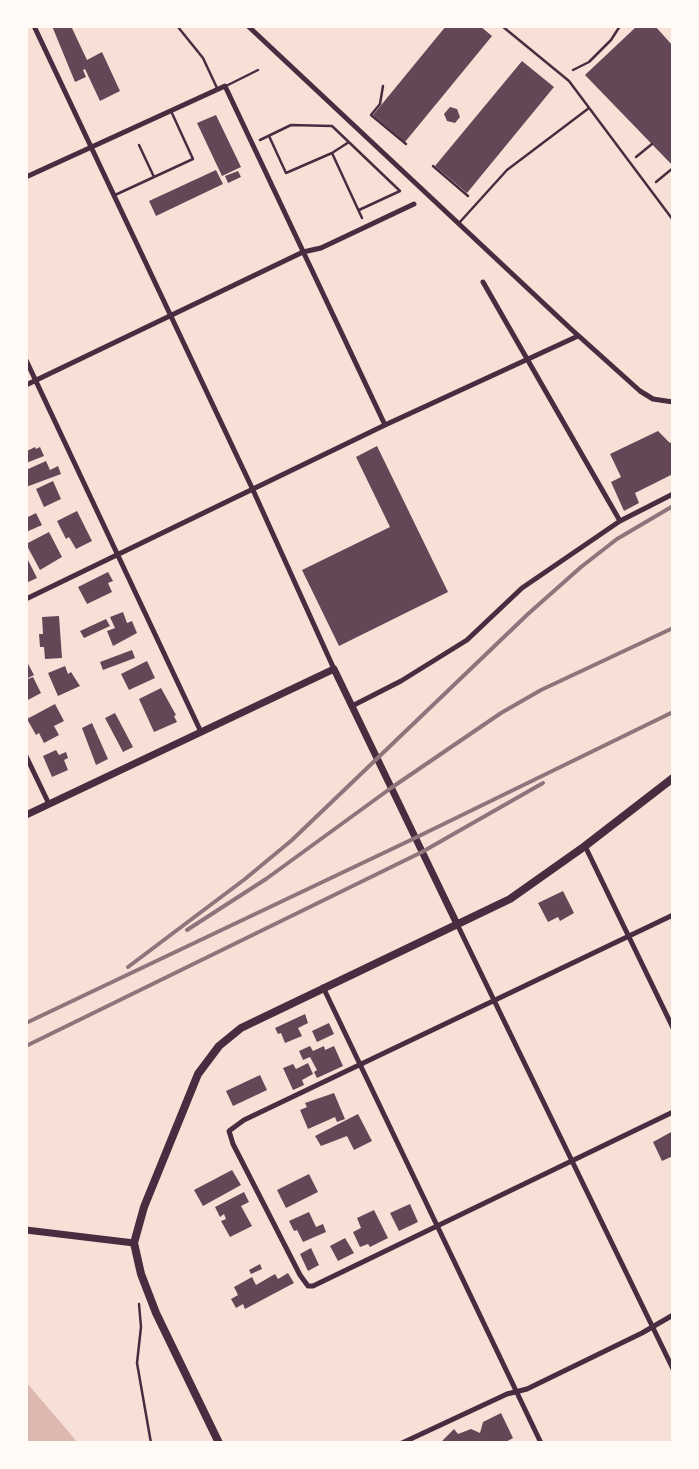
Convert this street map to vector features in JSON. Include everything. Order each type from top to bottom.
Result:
[{"type":"main road","points":[[219,1443],[156,1314],[141,1274],[134,1243],[144,1207],[175,1126],[198,1074],[213,1053],[241,1028],[323,987],[510,899],[585,846],[673,778]]},
{"type":"street","points":[[34,26],[253,490],[352,706],[673,1369]]},
{"type":"street","points":[[248,26],[578,336],[640,391],[653,399],[673,402]]},
{"type":"street","points":[[26,177],[225,86],[385,425]]},
{"type":"street","points":[[26,385],[303,252],[321,248],[414,204]]},
{"type":"street","points":[[483,282],[620,521]]},
{"type":"street","points":[[26,599],[117,553],[253,490],[385,425],[578,336]]},
{"type":"street","points":[[26,360],[201,732]]},
{"type":"street","points":[[352,706],[401,681],[467,640],[522,588],[620,521],[673,494]]},
{"type":"street","points":[[26,815],[334,668]]},
{"type":"street","points":[[26,756],[49,804]]},
{"type":"street","points":[[585,846],[673,1028]]},
{"type":"street","points":[[673,914],[244,1120],[230,1131],[232,1144],[300,1275],[308,1286],[319,1285],[673,1112]]},
{"type":"street","points":[[323,987],[541,1443]]},
{"type":"street","points":[[26,1230],[134,1243]]},
{"type":"street","points":[[402,1443],[413,1440],[507,1394],[527,1389],[673,1315]]},
{"type":"lane","points":[[502,26],[567,79],[673,220]]},
{"type":"lane","points":[[178,27],[202,58],[217,90]]},
{"type":"lane","points":[[225,86],[258,70]]},
{"type":"lane","points":[[458,224],[507,170],[589,108]]},
{"type":"lane","points":[[115,195],[193,159],[171,111]]},
{"type":"lane","points":[[140,144],[154,177]]},
{"type":"path","points":[[573,70],[589,62],[611,40],[620,26]]},
{"type":"path","points":[[383,86],[380,104],[371,115],[406,144]]},
{"type":"path","points":[[260,140],[292,125],[332,126],[400,191],[359,210]]},
{"type":"path","points":[[269,136],[286,173],[332,153],[349,142]]},
{"type":"path","points":[[636,157],[652,144]]},
{"type":"path","points":[[332,153],[362,218]]},
{"type":"path","points":[[433,166],[468,196]]},
{"type":"path","points":[[656,182],[673,168]]},
{"type":"path","points":[[278,172],[285,169]]},
{"type":"path","points":[[139,1304],[141,1327],[137,1363],[151,1443]]},
{"type":"shaded area","points":[[26,1382],[50,1410],[78,1443],[26,1443]]},
{"type":"building","points":[[52,26],[71,26],[87,60],[102,52],[120,91],[100,101],[85,69],[83,70],[86,77],[75,82]]},
{"type":"building","points":[[446,26],[480,26],[492,36],[405,142],[373,115]]},
{"type":"building","points":[[637,26],[655,26],[673,46],[673,166],[585,75]]},
{"type":"building","points":[[522,61],[554,87],[467,193],[435,166]]},
{"type":"building","points":[[450,107],[457,109],[460,117],[455,123],[447,121],[444,114]]},
{"type":"building","points":[[216,115],[241,167],[222,176],[197,123]]},
{"type":"building","points":[[216,170],[223,184],[156,216],[149,201]]},
{"type":"building","points":[[238,171],[241,177],[228,183],[225,176]]},
{"type":"building","points":[[658,431],[670,443],[673,440],[673,474],[635,493],[639,503],[624,511],[611,482],[621,477],[610,454]]},
{"type":"building","points":[[377,446],[448,592],[339,646],[302,570],[390,527],[356,457]]},
{"type":"building","points":[[35,447],[36,449],[40,447],[44,456],[26,463],[27,451]]},
{"type":"building","points":[[46,461],[50,470],[58,466],[61,474],[26,487],[26,470]]},
{"type":"building","points":[[53,481],[61,499],[44,507],[36,489]]},
{"type":"building","points":[[77,511],[92,541],[76,549],[69,537],[66,539],[57,521]]},
{"type":"building","points":[[36,513],[42,525],[26,532],[26,518]]},
{"type":"building","points":[[49,532],[62,557],[40,570],[26,544]]},
{"type":"building","points":[[26,556],[37,578],[26,583]]},
{"type":"building","points":[[108,572],[113,581],[108,583],[112,592],[87,604],[78,587]]},
{"type":"building","points":[[123,612],[127,623],[132,621],[137,633],[113,646],[107,631],[115,628],[110,617]]},
{"type":"building","points":[[59,616],[62,658],[45,659],[44,647],[40,647],[39,634],[43,634],[42,617]]},
{"type":"building","points":[[106,619],[110,626],[84,638],[80,631]]},
{"type":"building","points":[[132,650],[135,658],[103,670],[100,662]]},
{"type":"building","points":[[26,660],[34,675],[26,679]]},
{"type":"building","points":[[147,661],[155,678],[129,690],[121,674]]},
{"type":"building","points":[[65,666],[68,674],[71,672],[80,686],[58,696],[48,673]]},
{"type":"building","points":[[33,677],[41,693],[26,701],[26,680]]},
{"type":"building","points":[[161,688],[176,715],[174,716],[177,722],[154,732],[139,699]]},
{"type":"building","points":[[55,704],[64,721],[54,726],[59,735],[44,743],[39,733],[36,735],[27,719]]},
{"type":"building","points":[[115,713],[133,747],[123,752],[105,718]]},
{"type":"building","points":[[92,723],[108,759],[96,765],[82,728]]},
{"type":"building","points":[[56,750],[59,755],[66,752],[68,758],[64,760],[68,770],[52,777],[43,756]]},
{"type":"building","points":[[563,891],[574,913],[560,921],[558,917],[548,922],[538,903]]},
{"type":"building","points":[[305,1014],[308,1023],[298,1028],[302,1036],[285,1043],[281,1033],[278,1034],[275,1028]]},
{"type":"building","points":[[329,1023],[334,1034],[317,1042],[312,1031]]},
{"type":"building","points":[[310,1046],[313,1051],[324,1046],[325,1050],[334,1046],[343,1066],[317,1078],[314,1072],[317,1070],[310,1057],[303,1060],[299,1051]]},
{"type":"building","points":[[308,1063],[313,1074],[302,1080],[304,1085],[293,1090],[283,1068],[293,1064],[296,1069]]},
{"type":"building","points":[[260,1075],[267,1090],[233,1106],[226,1091]]},
{"type":"building","points":[[334,1093],[345,1119],[337,1122],[335,1117],[308,1129],[300,1110],[307,1107],[305,1103]]},
{"type":"building","points":[[358,1114],[372,1141],[354,1150],[347,1136],[321,1146],[315,1136]]},
{"type":"building","points":[[673,1131],[673,1156],[662,1161],[653,1142]]},
{"type":"building","points":[[232,1170],[241,1185],[203,1206],[194,1190]]},
{"type":"building","points":[[309,1174],[318,1192],[286,1208],[277,1190]]},
{"type":"building","points":[[244,1192],[249,1202],[241,1206],[252,1226],[230,1237],[221,1221],[226,1219],[224,1214],[220,1217],[215,1207]]},
{"type":"building","points":[[410,1204],[418,1222],[399,1231],[390,1213]]},
{"type":"building","points":[[374,1210],[388,1238],[370,1247],[368,1244],[360,1247],[353,1232],[361,1228],[357,1218]]},
{"type":"building","points":[[309,1212],[316,1227],[323,1224],[326,1232],[303,1242],[297,1230],[294,1231],[289,1221]]},
{"type":"building","points":[[345,1238],[354,1253],[338,1261],[330,1246]]},
{"type":"building","points":[[311,1248],[319,1265],[308,1271],[300,1254]]},
{"type":"building","points":[[260,1264],[262,1269],[251,1274],[249,1270]]},
{"type":"building","points":[[288,1273],[294,1283],[245,1309],[243,1304],[236,1308],[231,1299],[238,1295],[234,1287],[252,1277],[256,1285],[275,1274],[278,1279]]},
{"type":"building","points":[[501,1413],[513,1438],[504,1443],[440,1443],[454,1429],[458,1434],[471,1429],[480,1433],[483,1422]]},
{"type":"railway","points":[[128,967],[245,879],[292,840],[528,614],[581,567],[617,539],[673,506]]},
{"type":"railway","points":[[187,930],[266,879],[391,788],[501,713],[541,690],[673,628]]},
{"type":"railway","points":[[26,1023],[415,838],[673,712]]},
{"type":"railway","points":[[26,1046],[422,852],[543,783]]}]
